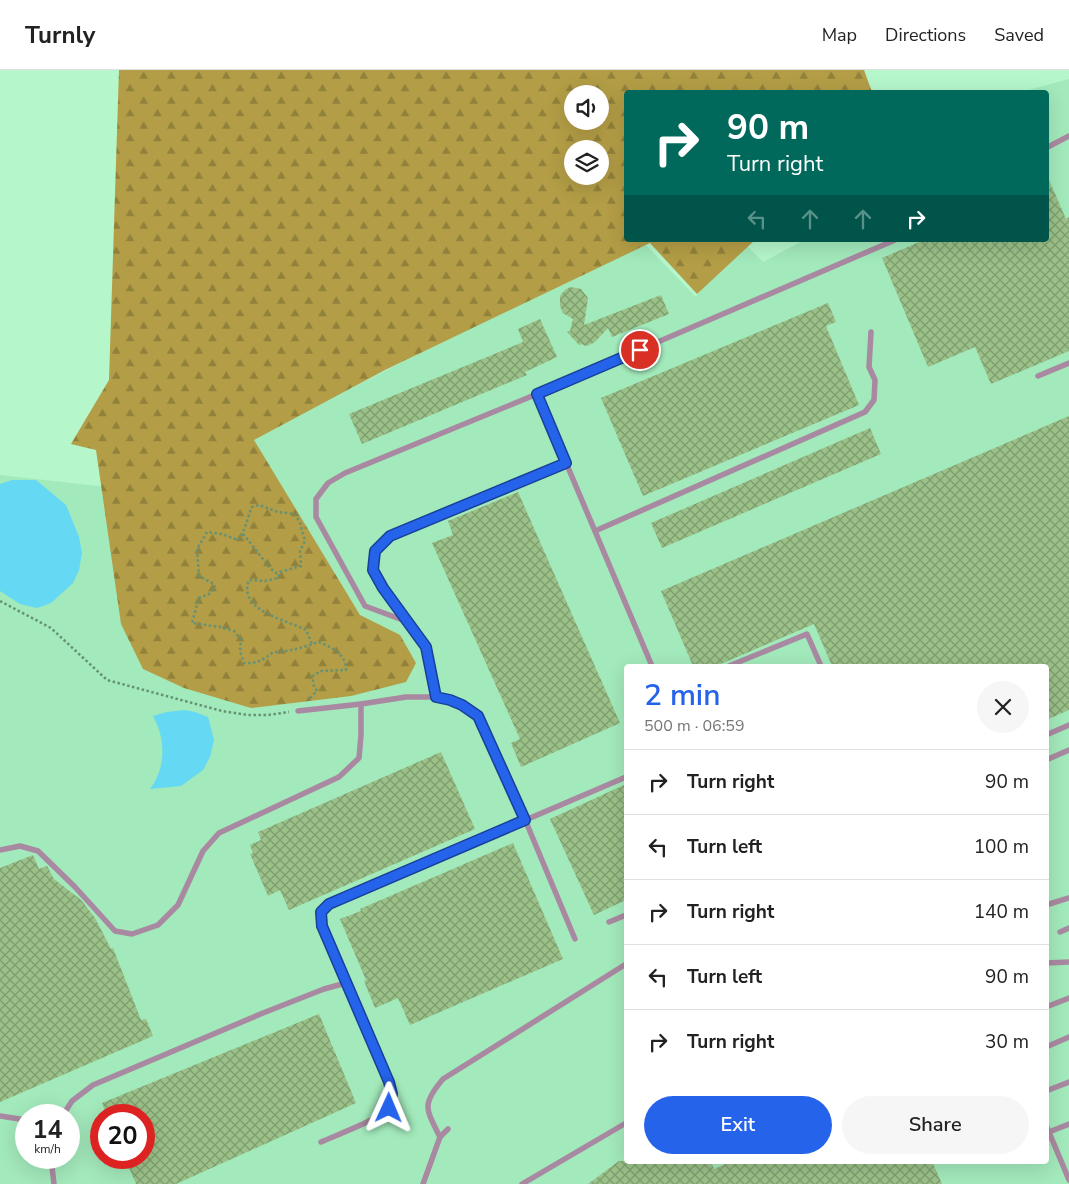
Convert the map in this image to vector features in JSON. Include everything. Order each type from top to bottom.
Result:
[{"type":"lane","points":[[1049,146],[1069,136]]},
{"type":"lane","points":[[408,622],[365,606],[316,516],[316,499],[328,483],[345,473],[537,394],[890,242]]},
{"type":"lane","points":[[595,531],[865,412],[874,400],[875,380],[869,367],[871,332]]},
{"type":"lane","points":[[1038,376],[1069,363]]},
{"type":"lane","points":[[537,394],[651,664]]},
{"type":"lane","points":[[436,697],[426,647],[383,588],[373,570],[375,551],[390,536],[566,463]]},
{"type":"lane","points":[[734,664],[807,634],[820,664]]},
{"type":"lane","points":[[298,710],[361,704],[406,697],[436,697],[456,702],[478,716],[525,820],[575,939]]},
{"type":"lane","points":[[0,850],[20,846],[38,851],[75,887],[115,931],[132,934],[158,925],[178,905],[203,851],[220,833],[339,777],[359,758],[362,728],[361,704]]},
{"type":"lane","points":[[1049,734],[1069,725]]},
{"type":"lane","points":[[1049,759],[1069,750]]},
{"type":"lane","points":[[321,1142],[379,1116],[389,1108],[392,1094],[389,1082],[322,926],[321,912],[329,904],[624,778]]},
{"type":"lane","points":[[1049,904],[1069,898]]},
{"type":"lane","points":[[609,922],[624,916]]},
{"type":"lane","points":[[1069,928],[1060,932],[1069,932]]},
{"type":"lane","points":[[1049,963],[1069,962]]},
{"type":"lane","points":[[440,1137],[427,1108],[431,1094],[443,1079],[624,965]]},
{"type":"lane","points":[[70,1104],[93,1085],[263,1013],[346,983]]},
{"type":"lane","points":[[1049,1007],[1069,998]]},
{"type":"lane","points":[[1049,1046],[1069,1037]]},
{"type":"lane","points":[[1049,1090],[1069,1082]]},
{"type":"lane","points":[[0,1116],[15,1118]]},
{"type":"lane","points":[[522,1184],[624,1124]]},
{"type":"lane","points":[[1069,1124],[1049,1132],[1067,1168],[1069,1180]]},
{"type":"lane","points":[[423,1184],[440,1137],[448,1128]]},
{"type":"lane","points":[[52,1169],[54,1184]]},
{"type":"path","points":[[310,700],[317,691],[313,684],[313,676],[320,671],[346,670],[346,664],[340,654],[319,642],[312,644],[284,652],[273,652],[266,658],[253,664],[244,663],[240,651],[241,640],[234,631],[192,623],[199,598],[209,594],[215,588],[214,584],[199,576],[197,549],[207,532],[222,534],[238,540],[243,534],[247,517],[252,507],[259,505],[278,512],[295,514],[300,523],[305,541],[300,551],[301,566],[280,572],[278,578],[265,581],[249,580],[246,586],[248,594],[255,604],[267,614],[306,630],[312,644]]},
{"type":"path","points":[[243,534],[279,575]]},
{"type":"path","points":[[0,601],[50,628],[107,680],[222,711],[248,716],[298,710]]},
{"type":"shaded area","points":[[1069,79],[1069,1184],[0,1184],[0,475],[116,488],[254,438],[637,242],[643,242],[696,297],[732,242],[743,242],[763,262],[800,242],[1049,242],[1049,90],[1028,90]]},
{"type":"green space","points":[[119,70],[864,70],[871,90],[624,90],[624,242],[753,242],[697,294],[650,243],[385,370],[254,440],[360,615],[400,635],[416,663],[406,682],[351,696],[251,708],[184,688],[143,669],[121,624],[96,450],[71,444],[109,380]]},
{"type":"water","points":[[12,480],[36,480],[66,505],[79,537],[82,553],[79,570],[73,583],[51,603],[37,608],[20,604],[0,591],[0,484]]},
{"type":"water","points":[[184,710],[208,717],[214,740],[210,757],[203,770],[181,786],[150,789],[159,772],[162,753],[160,734],[153,716]]},
{"type":"building","points":[[1049,180],[1066,219],[1069,217],[1069,351],[991,384],[975,347],[928,367],[882,258],[919,242],[1049,242]]},
{"type":"building","points":[[570,287],[581,289],[588,298],[584,325],[661,295],[669,314],[612,337],[608,328],[595,342],[587,346],[580,344],[580,346],[567,332],[570,331],[573,319],[563,313],[560,306],[560,296]]},
{"type":"building","points":[[828,303],[836,322],[826,326],[859,405],[643,496],[601,398]]},
{"type":"building","points":[[540,319],[557,357],[525,372],[527,375],[362,444],[349,414],[523,342],[518,329]]},
{"type":"building","points":[[1069,416],[1069,710],[1049,719],[1049,664],[831,664],[814,624],[721,664],[692,664],[661,591]]},
{"type":"building","points":[[870,428],[881,454],[662,548],[651,523]]},
{"type":"building","points":[[518,492],[620,723],[521,767],[511,743],[520,739],[432,543],[453,535],[448,521]]},
{"type":"building","points":[[441,752],[475,829],[289,910],[280,890],[268,896],[250,854],[253,853],[250,845],[261,840],[258,832]]},
{"type":"building","points":[[624,785],[624,901],[594,915],[550,819]]},
{"type":"building","points":[[513,843],[563,959],[410,1025],[398,998],[375,1008],[364,981],[366,980],[340,919]]},
{"type":"building","points":[[33,855],[39,869],[47,866],[54,879],[81,900],[95,918],[111,949],[113,948],[141,1020],[146,1019],[153,1036],[0,1102],[0,868]]},
{"type":"building","points":[[319,1014],[356,1103],[176,1184],[136,1184],[130,1169],[155,1169],[155,1104],[102,1103]]},
{"type":"building","points":[[619,1161],[624,1161],[624,1164],[712,1164],[714,1169],[725,1164],[933,1164],[942,1184],[588,1184]]},
{"type":"route","points":[[389,1108],[392,1094],[389,1082],[322,926],[321,912],[329,904],[525,820],[478,716],[462,705],[436,697],[426,647],[383,588],[373,570],[375,551],[390,536],[566,463],[537,394],[640,350]]}]
